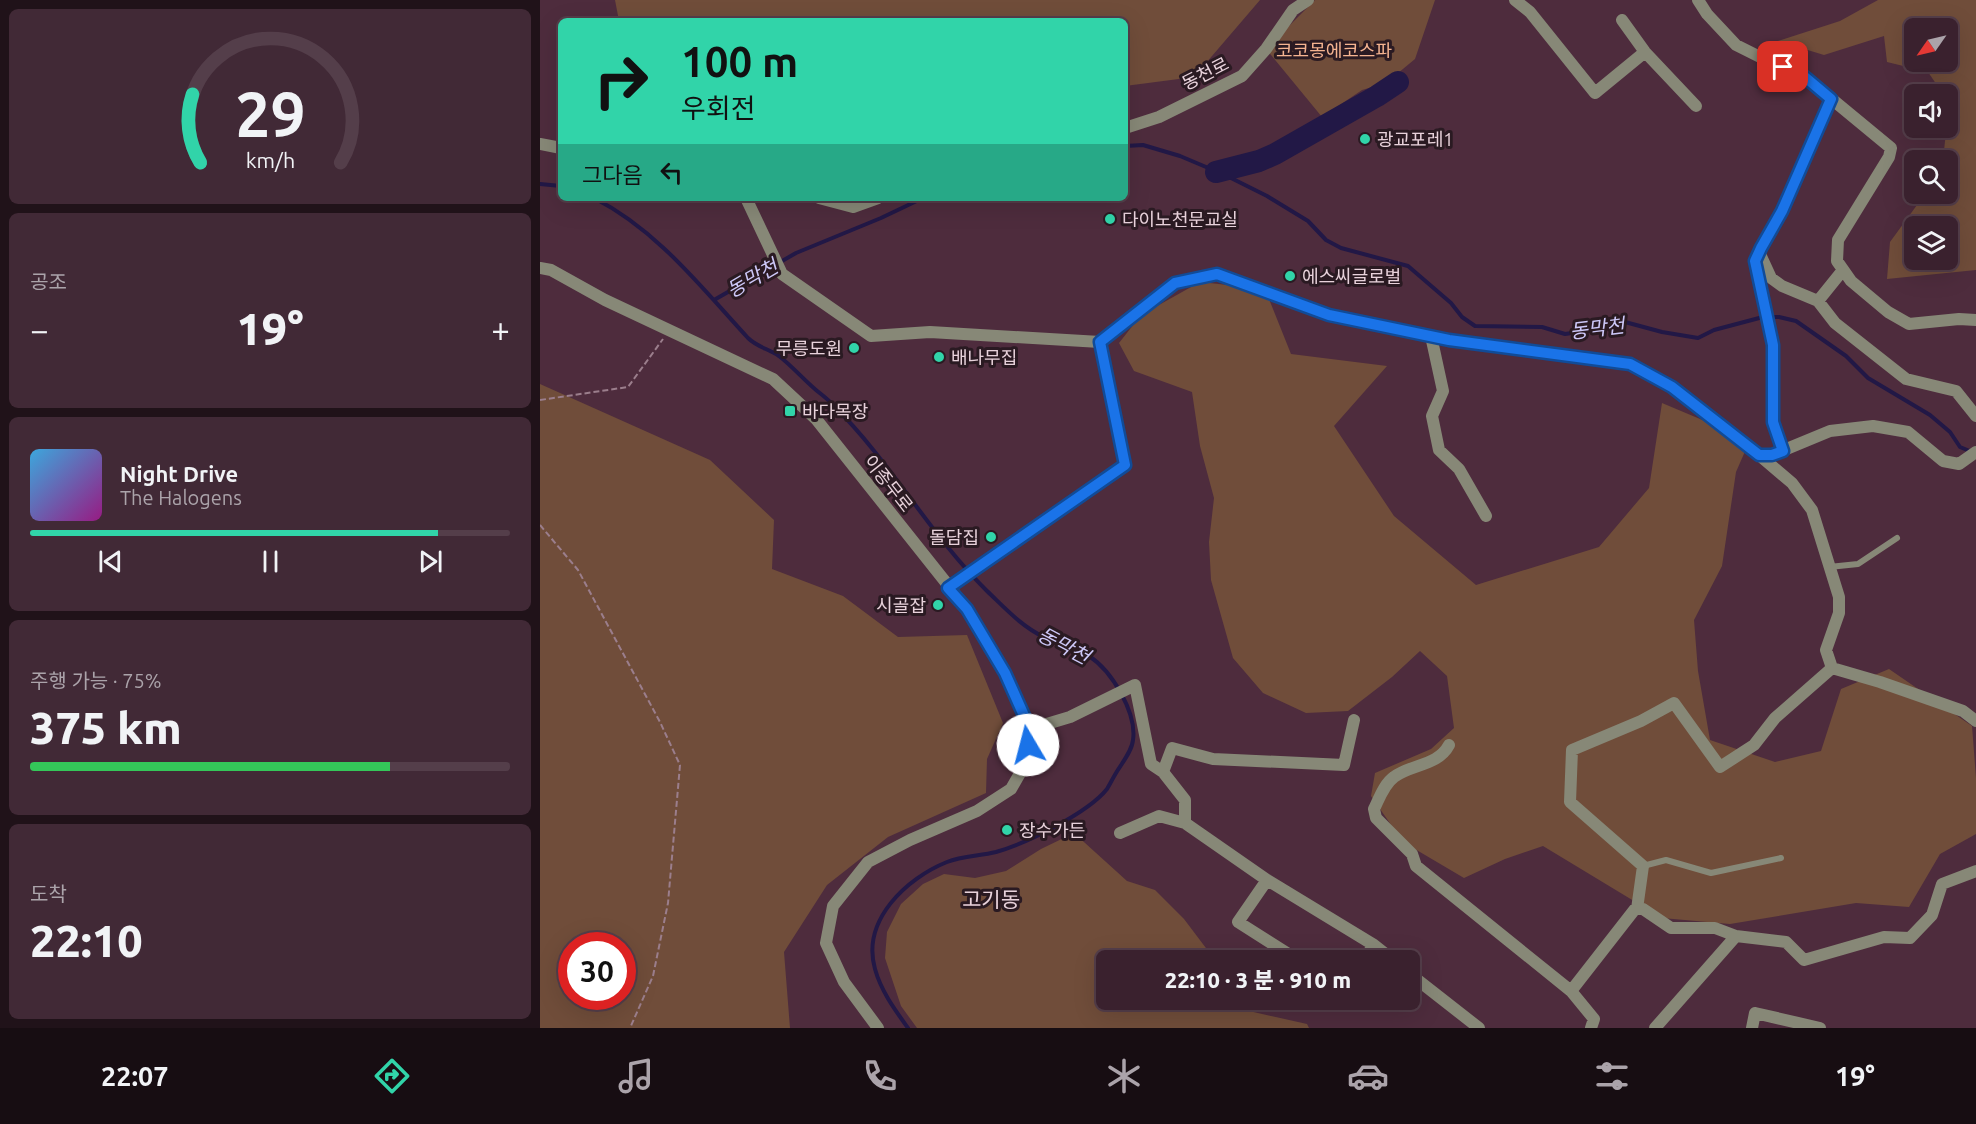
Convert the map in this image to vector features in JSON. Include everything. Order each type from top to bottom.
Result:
[{"type":"street","name":"동천로","points":[[1128,127],[1159,117],[1242,76],[1266,49],[1293,10],[1308,0]]},
{"type":"street","points":[[1515,0],[1530,12],[1595,93],[1646,52]]},
{"type":"street","points":[[1698,0],[1707,14],[1737,45],[1768,61],[1799,72],[1891,148],[1889,157],[1838,240],[1836,261],[1851,281],[1888,312],[1909,324],[1959,319],[1976,320]]},
{"type":"street","points":[[1622,20],[1646,52],[1696,106]]},
{"type":"street","points":[[1783,451],[1773,422],[1773,345],[1755,261],[1782,211],[1831,99]]},
{"type":"street","points":[[540,144],[558,147]]},
{"type":"street","points":[[747,201],[782,274],[871,336],[930,332],[1100,342],[1175,283],[1217,274],[1329,315],[1431,336],[1630,364],[1672,387],[1759,455],[1792,483],[1812,510],[1839,597],[1839,613],[1826,650],[1832,668]]},
{"type":"street","points":[[830,201],[853,207],[870,201]]},
{"type":"street","points":[[1759,252],[1771,278],[1782,286],[1818,301],[1835,323],[1906,379],[1956,391],[1976,416]]},
{"type":"street","name":"이종무로","points":[[540,268],[551,270],[605,300],[773,379],[816,419],[948,588],[967,609],[1005,673],[1030,729],[1027,761],[1011,789],[977,811],[910,840],[868,862],[833,906],[826,944],[844,982],[878,1028]]},
{"type":"street","points":[[1818,301],[1843,270]]},
{"type":"street","points":[[1431,336],[1443,391],[1432,416],[1439,450],[1460,469],[1486,516]]},
{"type":"street","points":[[948,588],[1125,465],[1100,342]]},
{"type":"street","points":[[1759,455],[1772,455],[1830,431],[1873,426],[1908,432],[1943,461],[1959,464],[1976,452]]},
{"type":"street","points":[[1832,668],[1963,711],[1976,721]]},
{"type":"street","points":[[1637,909],[1643,866],[1570,802],[1572,750],[1641,721],[1674,703],[1720,767],[1754,745],[1775,718],[1832,668]]},
{"type":"street","points":[[1030,729],[1070,717],[1136,685],[1151,764],[1163,772],[1185,800],[1185,823]]},
{"type":"street","points":[[1163,772],[1172,748],[1213,759],[1344,765],[1354,720]]},
{"type":"street","points":[[1449,745],[1441,756],[1431,762],[1410,768],[1392,779],[1374,809],[1376,818],[1412,854],[1416,866],[1571,991],[1594,1019],[1591,1028]]},
{"type":"street","points":[[1120,833],[1159,816],[1185,823],[1268,880],[1380,950]]},
{"type":"street","points":[[1571,991],[1635,909],[1643,909],[1671,928],[1715,928],[1736,936],[1786,942],[1804,960],[1884,937],[1910,938],[1932,915],[1942,884],[1976,871]]},
{"type":"street","points":[[1268,880],[1238,922],[1283,950]]},
{"type":"street","points":[[1655,1028],[1736,936]]},
{"type":"street","points":[[1370,950],[1374,945]]},
{"type":"street","points":[[1420,982],[1479,1028]]},
{"type":"street","points":[[1752,1028],[1755,1013],[1820,1028]]},
{"type":"lane","points":[[1829,567],[1858,564],[1897,538]]},
{"type":"lane","points":[[1643,866],[1666,860],[1711,873],[1780,858]]},
{"type":"path","points":[[540,400],[628,387],[670,330]]},
{"type":"path","points":[[540,525],[578,570],[660,722],[680,765],[668,903],[652,976],[630,1028]]},
{"type":"green space","points":[[615,0],[1260,0],[1194,77],[1128,86],[1128,18],[618,18]]},
{"type":"green space","name":"코코몽에코스파","points":[[1315,0],[1435,0],[1415,59],[1386,83],[1362,90],[1322,117],[1266,49]]},
{"type":"green space","points":[[1878,0],[1976,0],[1976,270],[1887,279],[1890,242],[1904,223],[1904,270],[1958,270],[1958,216],[1909,216],[1918,204],[1958,204],[1958,150],[1944,150],[1945,138],[1958,138],[1958,84],[1936,84],[1928,72],[1958,72],[1958,18],[1904,18],[1904,66],[1887,62],[1884,36],[1824,55],[1778,41],[1840,21]]},
{"type":"green space","points":[[1200,282],[1265,289],[1291,354],[1387,366],[1334,426],[1394,516],[1476,585],[1599,547],[1649,488],[1662,403],[1750,440],[1736,472],[1722,566],[1694,620],[1698,671],[1710,740],[1775,762],[1821,751],[1841,689],[1889,669],[1972,726],[1976,778],[1976,834],[1940,854],[1909,907],[1856,903],[1730,924],[1662,918],[1543,846],[1505,859],[1464,878],[1403,842],[1371,796],[1375,773],[1431,749],[1454,728],[1447,676],[1420,651],[1392,677],[1348,711],[1306,713],[1263,693],[1233,658],[1211,580],[1209,542],[1214,498],[1200,446],[1192,392],[1134,371],[1119,343],[1141,315]]},
{"type":"green space","points":[[540,384],[710,460],[774,520],[772,569],[843,596],[898,637],[967,635],[1003,723],[987,759],[986,793],[888,837],[827,885],[784,952],[790,1028],[540,1028]]},
{"type":"green space","points":[[1074,833],[1127,881],[1155,890],[1184,919],[1207,950],[1096,950],[1096,1010],[1248,1010],[1307,1024],[1309,1028],[917,1028],[901,1006],[885,958],[887,932],[901,904],[923,884],[944,874],[975,878],[1006,871],[1041,849]]},
{"type":"waterway","name":"동막천","points":[[1216,172],[1259,161],[1275,154],[1398,82]]},
{"type":"waterway","name":"동막천","points":[[1128,146],[1143,145],[1180,156],[1225,175],[1267,196],[1308,221],[1326,240],[1341,248],[1408,266],[1451,303],[1462,317],[1475,326],[1542,327],[1565,334],[1586,331],[1609,323],[1625,322],[1662,332],[1698,338],[1714,330],[1763,317],[1779,317],[1796,321],[1846,356],[1868,378],[1930,415],[1950,432],[1960,447],[1972,452]]},
{"type":"waterway","name":"동막천","points":[[540,184],[558,186]]},
{"type":"waterway","name":"동막천","points":[[599,201],[638,226],[658,243],[748,338],[779,356],[830,402],[855,428],[947,546],[987,591],[1028,628],[1084,653],[1098,663],[1114,682],[1127,706],[1133,729],[1132,744],[1107,789],[1098,798],[1071,817],[1023,842],[996,852],[953,860],[932,869],[903,890],[891,903],[881,918],[872,951],[881,985],[908,1028]]},
{"type":"waterway","name":"동막천","points":[[714,300],[796,253],[917,201]]},
{"type":"place","name":"광교포레1","points":[[1365,139]]},
{"type":"place","name":"다이노천문교실","points":[[1110,219]]},
{"type":"place","name":"에스씨글로벌","points":[[1290,276]]},
{"type":"place","name":"무릉도원","points":[[854,348]]},
{"type":"place","name":"배나무집","points":[[939,357]]},
{"type":"place","name":"바다목장","points":[[790,411]]},
{"type":"place","name":"돌담집","points":[[991,537]]},
{"type":"place","name":"시골잡","points":[[938,605]]},
{"type":"place","name":"장수가든","points":[[1007,830]]},
{"type":"district","name":"고기동","points":[[991,899]]},
{"type":"route","points":[[1028,745],[1030,729],[1005,673],[967,609],[948,588],[1125,465],[1100,342],[1175,283],[1217,274],[1329,315],[1449,340],[1630,364],[1672,387],[1759,455],[1772,455],[1783,451],[1773,422],[1773,345],[1755,261],[1782,211],[1831,99],[1799,72],[1783,67]]}]
